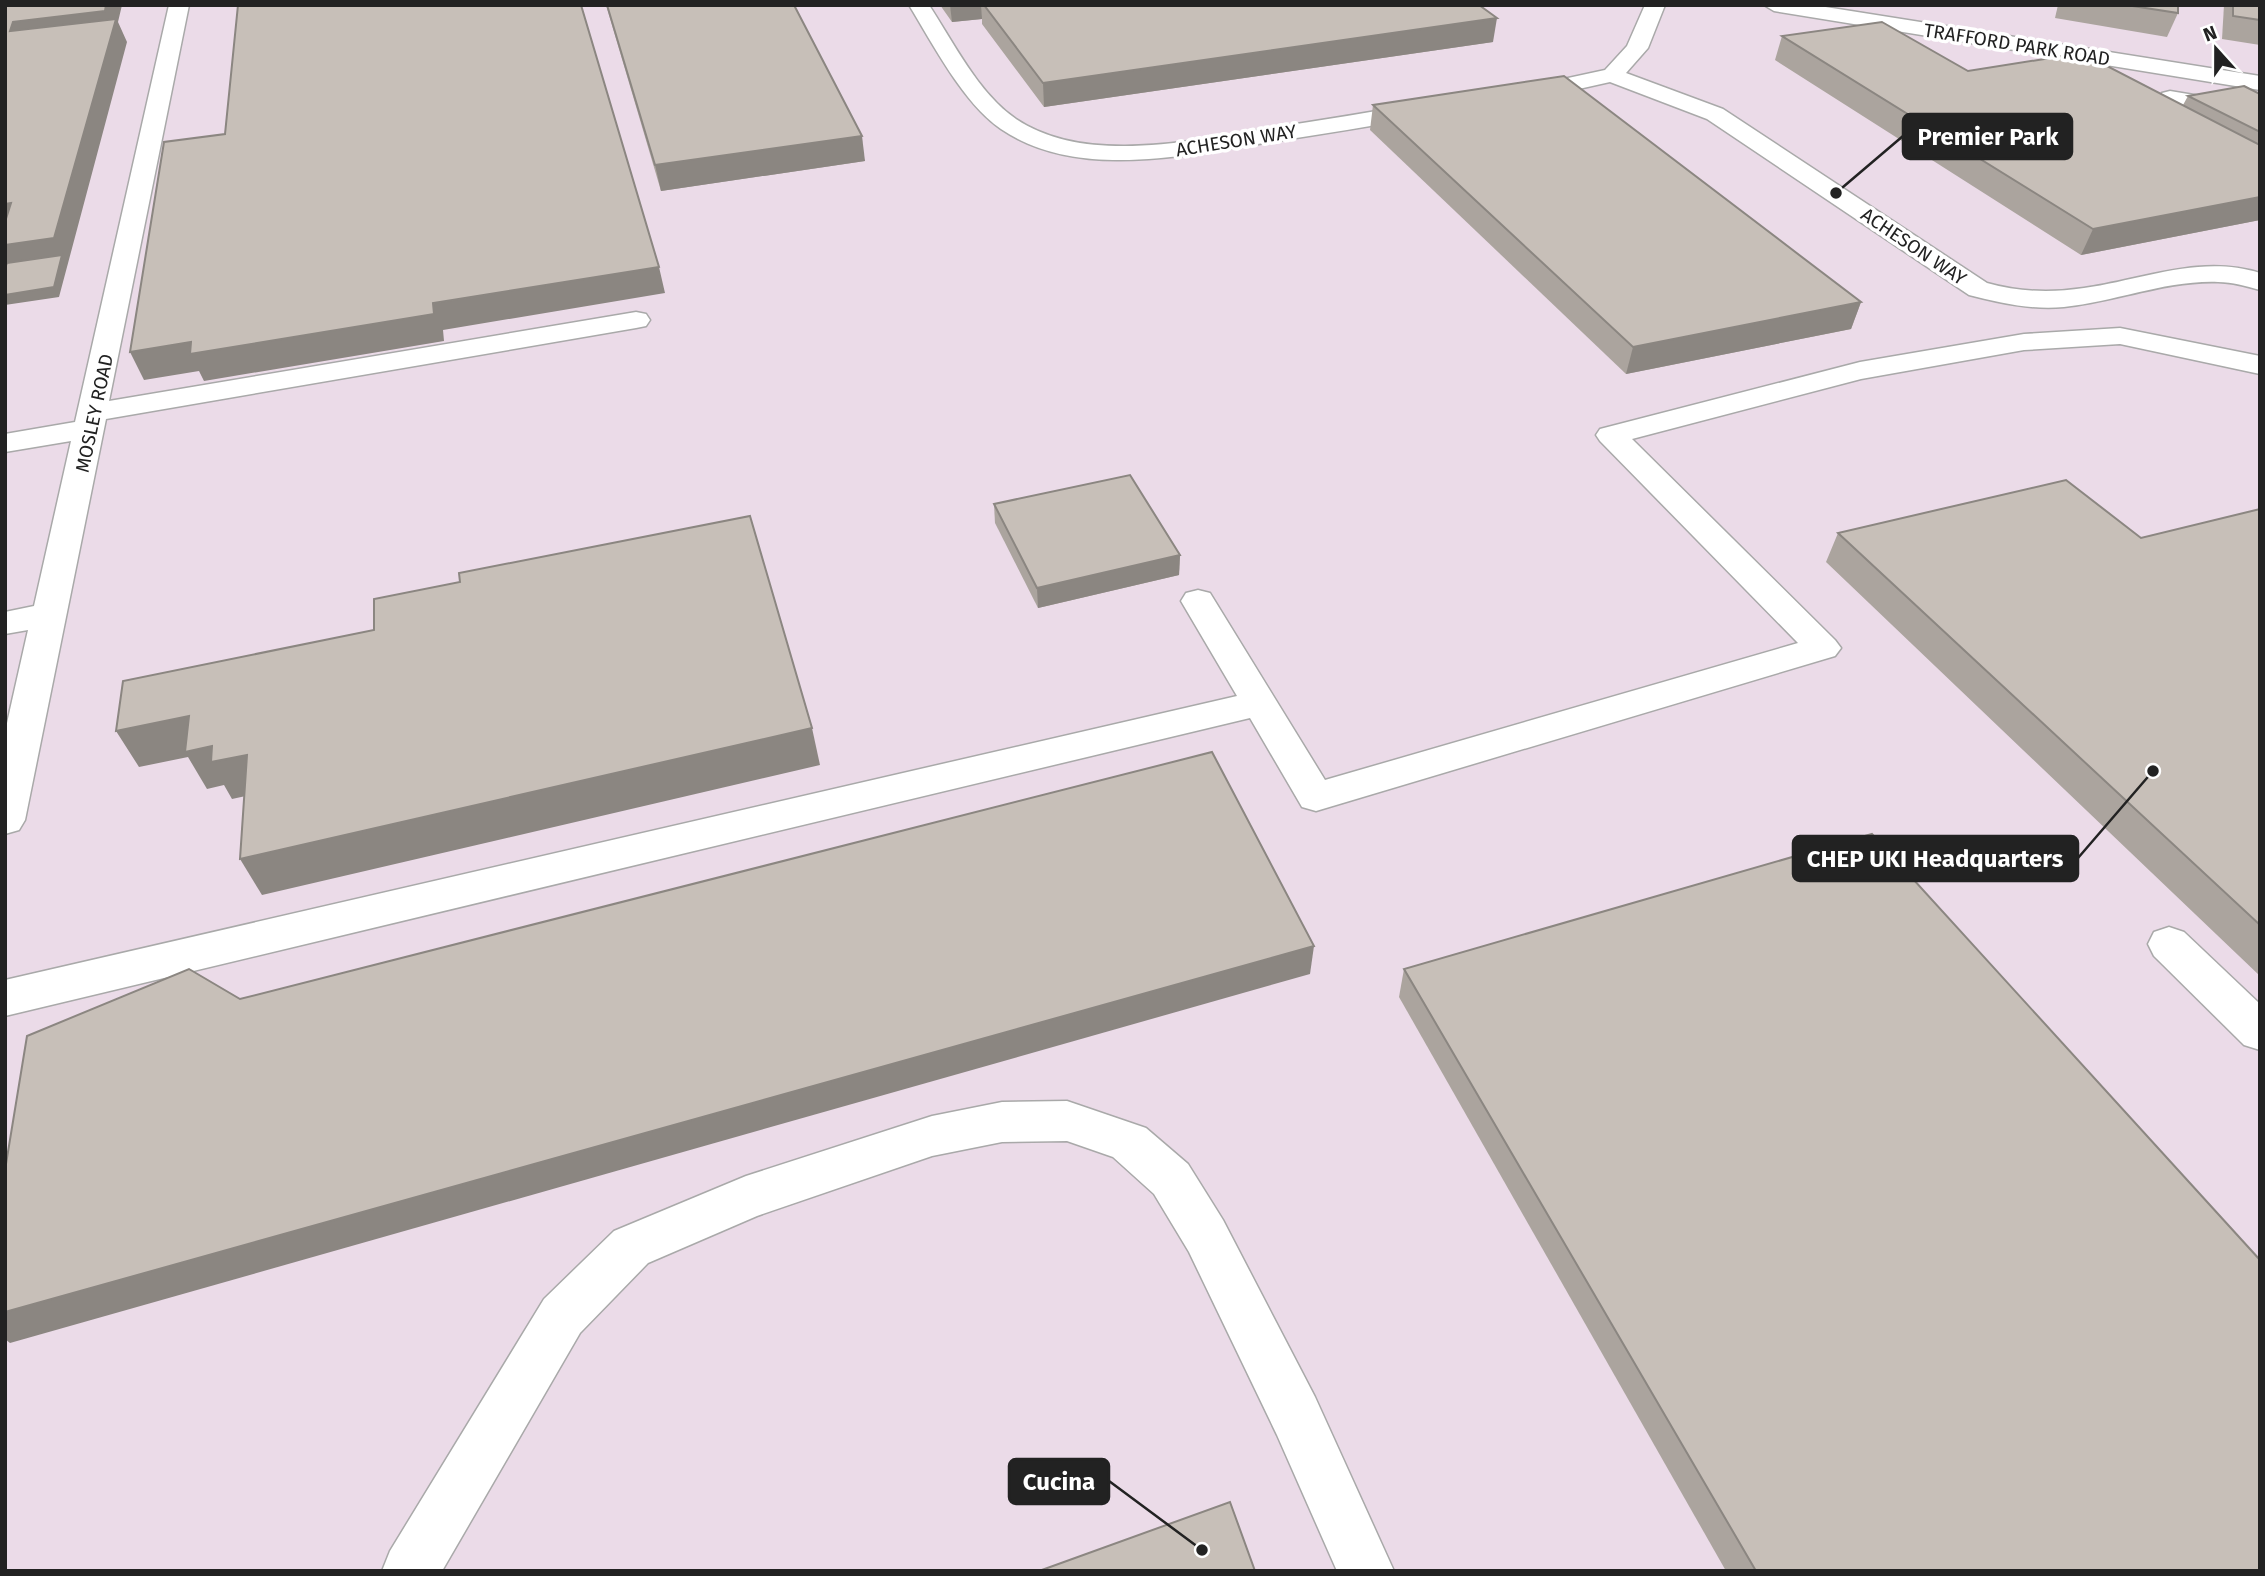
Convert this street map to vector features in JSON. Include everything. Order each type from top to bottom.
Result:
[{"type":"street","name":"MOSLEY ROAD","points":[[5,820],[180,5]]},
{"type":"street","name":"ACHESON WAY","points":[[919,5],[957,64],[997,115],[1026,133],[1070,146],[1123,152],[1178,150],[1447,107]]},
{"type":"street","points":[[1501,98],[1612,75],[1637,48],[1655,5]]},
{"type":"street","name":"TRAFFORD PARK ROAD","points":[[1774,5],[1818,9],[2260,83]]},
{"type":"street","name":"ACHESON WAY","points":[[1612,75],[1715,114],[1978,289],[1999,295],[2062,300],[2226,272],[2260,282]]},
{"type":"street","points":[[2170,98],[2260,113]]},
{"type":"street","points":[[5,443],[92,420],[636,320]]},
{"type":"street","points":[[1198,601],[1316,797],[1824,648],[1611,435],[1860,371],[2024,341],[2120,336],[2260,365]]},
{"type":"street","points":[[5,623],[51,614]]},
{"type":"street","points":[[5,998],[1259,703]]},
{"type":"street","points":[[2169,944],[2260,1032]]},
{"type":"street","points":[[410,1571],[562,1317],[631,1247],[746,1198],[932,1136],[1002,1122],[1067,1121],[1129,1142],[1171,1180],[1206,1236],[1290,1404],[1366,1571]]},
{"type":"shaded area","points":[[5,5],[2260,5],[2260,1571],[5,1571]]},
{"type":"building","points":[[5,5],[106,5],[105,11],[13,22],[10,31],[116,19],[54,238],[5,245],[5,222],[11,203],[5,204]]},
{"type":"building","points":[[238,5],[581,5],[659,267],[433,303],[434,314],[190,354],[191,342],[130,352],[164,142],[225,134]]},
{"type":"building","points":[[607,5],[794,5],[862,136],[655,165]]},
{"type":"building","points":[[984,5],[1479,5],[1497,18],[1043,83]]},
{"type":"building","points":[[2126,5],[2178,5],[2178,13]]},
{"type":"building","points":[[2233,5],[2260,5],[2260,20],[2233,16]]},
{"type":"building","points":[[1882,22],[1968,71],[2082,53],[2260,145],[2260,197],[2093,229],[1782,36]]},
{"type":"building","points":[[1564,76],[1861,302],[1633,347],[1373,105]]},
{"type":"building","points":[[2244,86],[2260,94],[2260,132],[2188,96]]},
{"type":"building","points":[[62,255],[54,287],[5,295],[7,263]]},
{"type":"building","points":[[1130,475],[1180,555],[1037,588],[994,504]]},
{"type":"building","points":[[2066,480],[2141,538],[2260,509],[2260,925],[1838,533]]},
{"type":"building","points":[[750,516],[812,728],[240,859],[247,755],[211,762],[212,746],[185,752],[189,716],[116,731],[123,681],[374,630],[374,599],[460,582],[459,573]]},
{"type":"building","points":[[1212,752],[1314,946],[5,1312],[5,1170],[27,1036],[189,969],[240,999]]},
{"type":"building","points":[[1872,834],[2260,1260],[2260,1571],[1756,1571],[1404,969]]},
{"type":"building","points":[[1230,1502],[1255,1571],[1039,1571]]},
{"type":"place","name":"Premier Park","points":[[1836,193]]},
{"type":"place","name":"CHEP UKI Headquarters","points":[[2153,771]]},
{"type":"place","name":"Cucina","points":[[1202,1550]]}]
